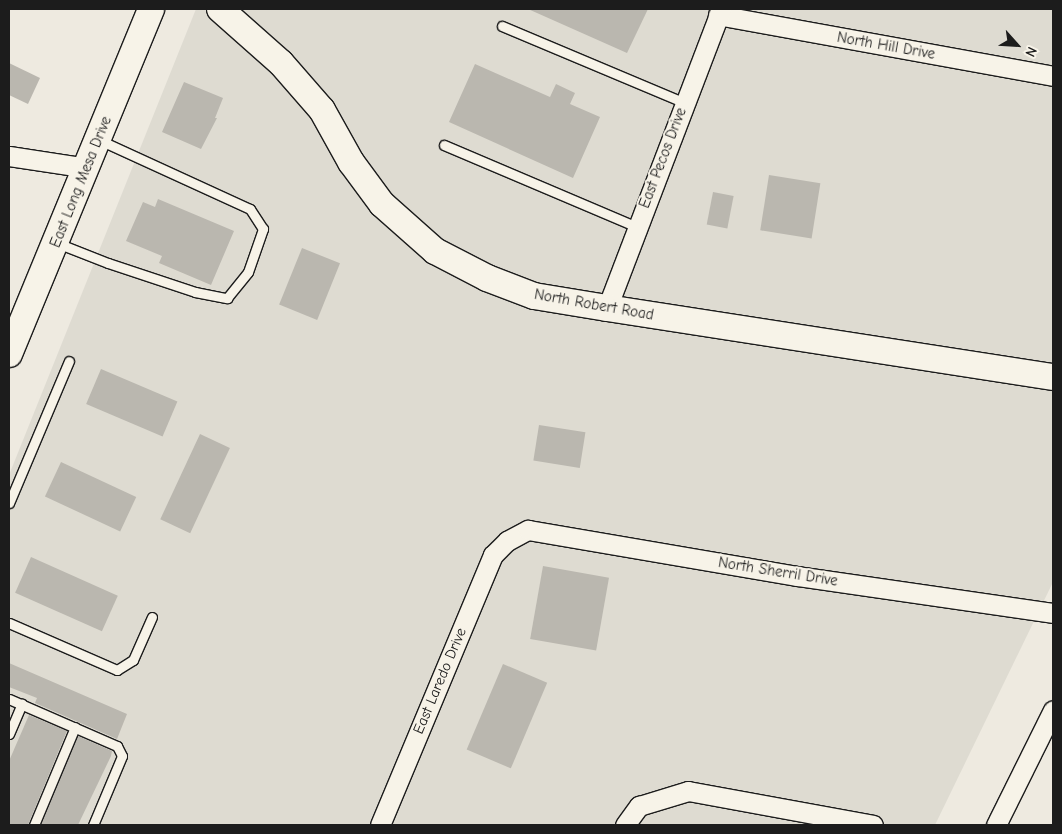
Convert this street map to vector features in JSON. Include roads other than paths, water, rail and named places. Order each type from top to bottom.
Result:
[{"type":"main road","name":"East Long Mesa Drive","points":[[9,354],[99,140],[151,9]]},
{"type":"main road","name":"North Robert Road","points":[[220,9],[281,63],[322,110],[351,162],[382,204],[435,251],[486,278],[534,296],[1053,377]]},
{"type":"street","name":"East Pecos Drive","points":[[607,308],[636,227],[720,12]]},
{"type":"street","name":"North Hill Drive","points":[[720,12],[1053,76]]},
{"type":"street","points":[[9,156],[87,168]]},
{"type":"street","name":"North Sherril Drive","points":[[506,541],[528,530],[797,576],[1053,612]]},
{"type":"street","name":"East Laredo Drive","points":[[380,825],[493,555],[506,541]]},
{"type":"street","points":[[996,825],[1053,710]]},
{"type":"street","points":[[625,825],[639,806],[688,791],[873,825]]},
{"type":"lane","points":[[502,26],[685,103]]},
{"type":"lane","points":[[56,243],[108,263],[195,292],[227,298],[248,272],[263,228],[250,209],[99,140]]},
{"type":"lane","points":[[444,145],[636,227]]},
{"type":"lane","points":[[9,503],[70,361]]},
{"type":"lane","points":[[9,623],[117,670],[133,660],[152,617]]},
{"type":"lane","points":[[9,699],[117,746],[122,756],[93,825]]},
{"type":"lane","points":[[9,734],[22,704]]},
{"type":"lane","points":[[34,825],[75,727]]}]
